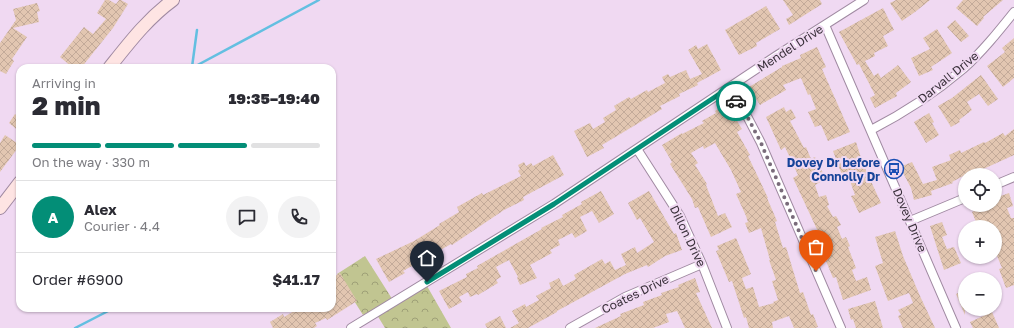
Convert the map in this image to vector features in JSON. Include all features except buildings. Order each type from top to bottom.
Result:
[{"type":"street","points":[[112,64],[142,27],[173,0]]},
{"type":"street","name":"Mendel Drive","points":[[351,328],[554,204],[864,0]]},
{"type":"street","name":"Darvall Drive","points":[[871,130],[913,105],[962,69],[985,46],[1014,12]]},
{"type":"street","name":"Dovey Drive","points":[[825,25],[956,328]]},
{"type":"street","points":[[727,89],[748,118],[761,143],[841,328]]},
{"type":"street","name":"Dillon Drive","points":[[637,149],[680,216],[702,264],[727,328]]},
{"type":"street","points":[[1002,182],[1014,177]]},
{"type":"street","points":[[0,208],[16,187]]},
{"type":"street","points":[[910,221],[958,201]]},
{"type":"street","name":"Coates Drive","points":[[570,328],[625,297],[702,264]]},
{"type":"green space","points":[[365,256],[396,305],[427,286],[451,328],[385,328],[374,310],[363,315],[337,274]]},
{"type":"waterway","points":[[199,64],[319,0]]},
{"type":"waterway","points":[[192,64],[197,30]]},
{"type":"waterway","points":[[75,328],[106,312]]},
{"type":"way so far","points":[[736,101],[756,132],[816,271]]},
{"type":"place","name":"Dovey Dr before Connolly Dr","points":[[894,169]]},
{"type":"route","points":[[427,282],[554,204],[727,89],[736,101]]}]
